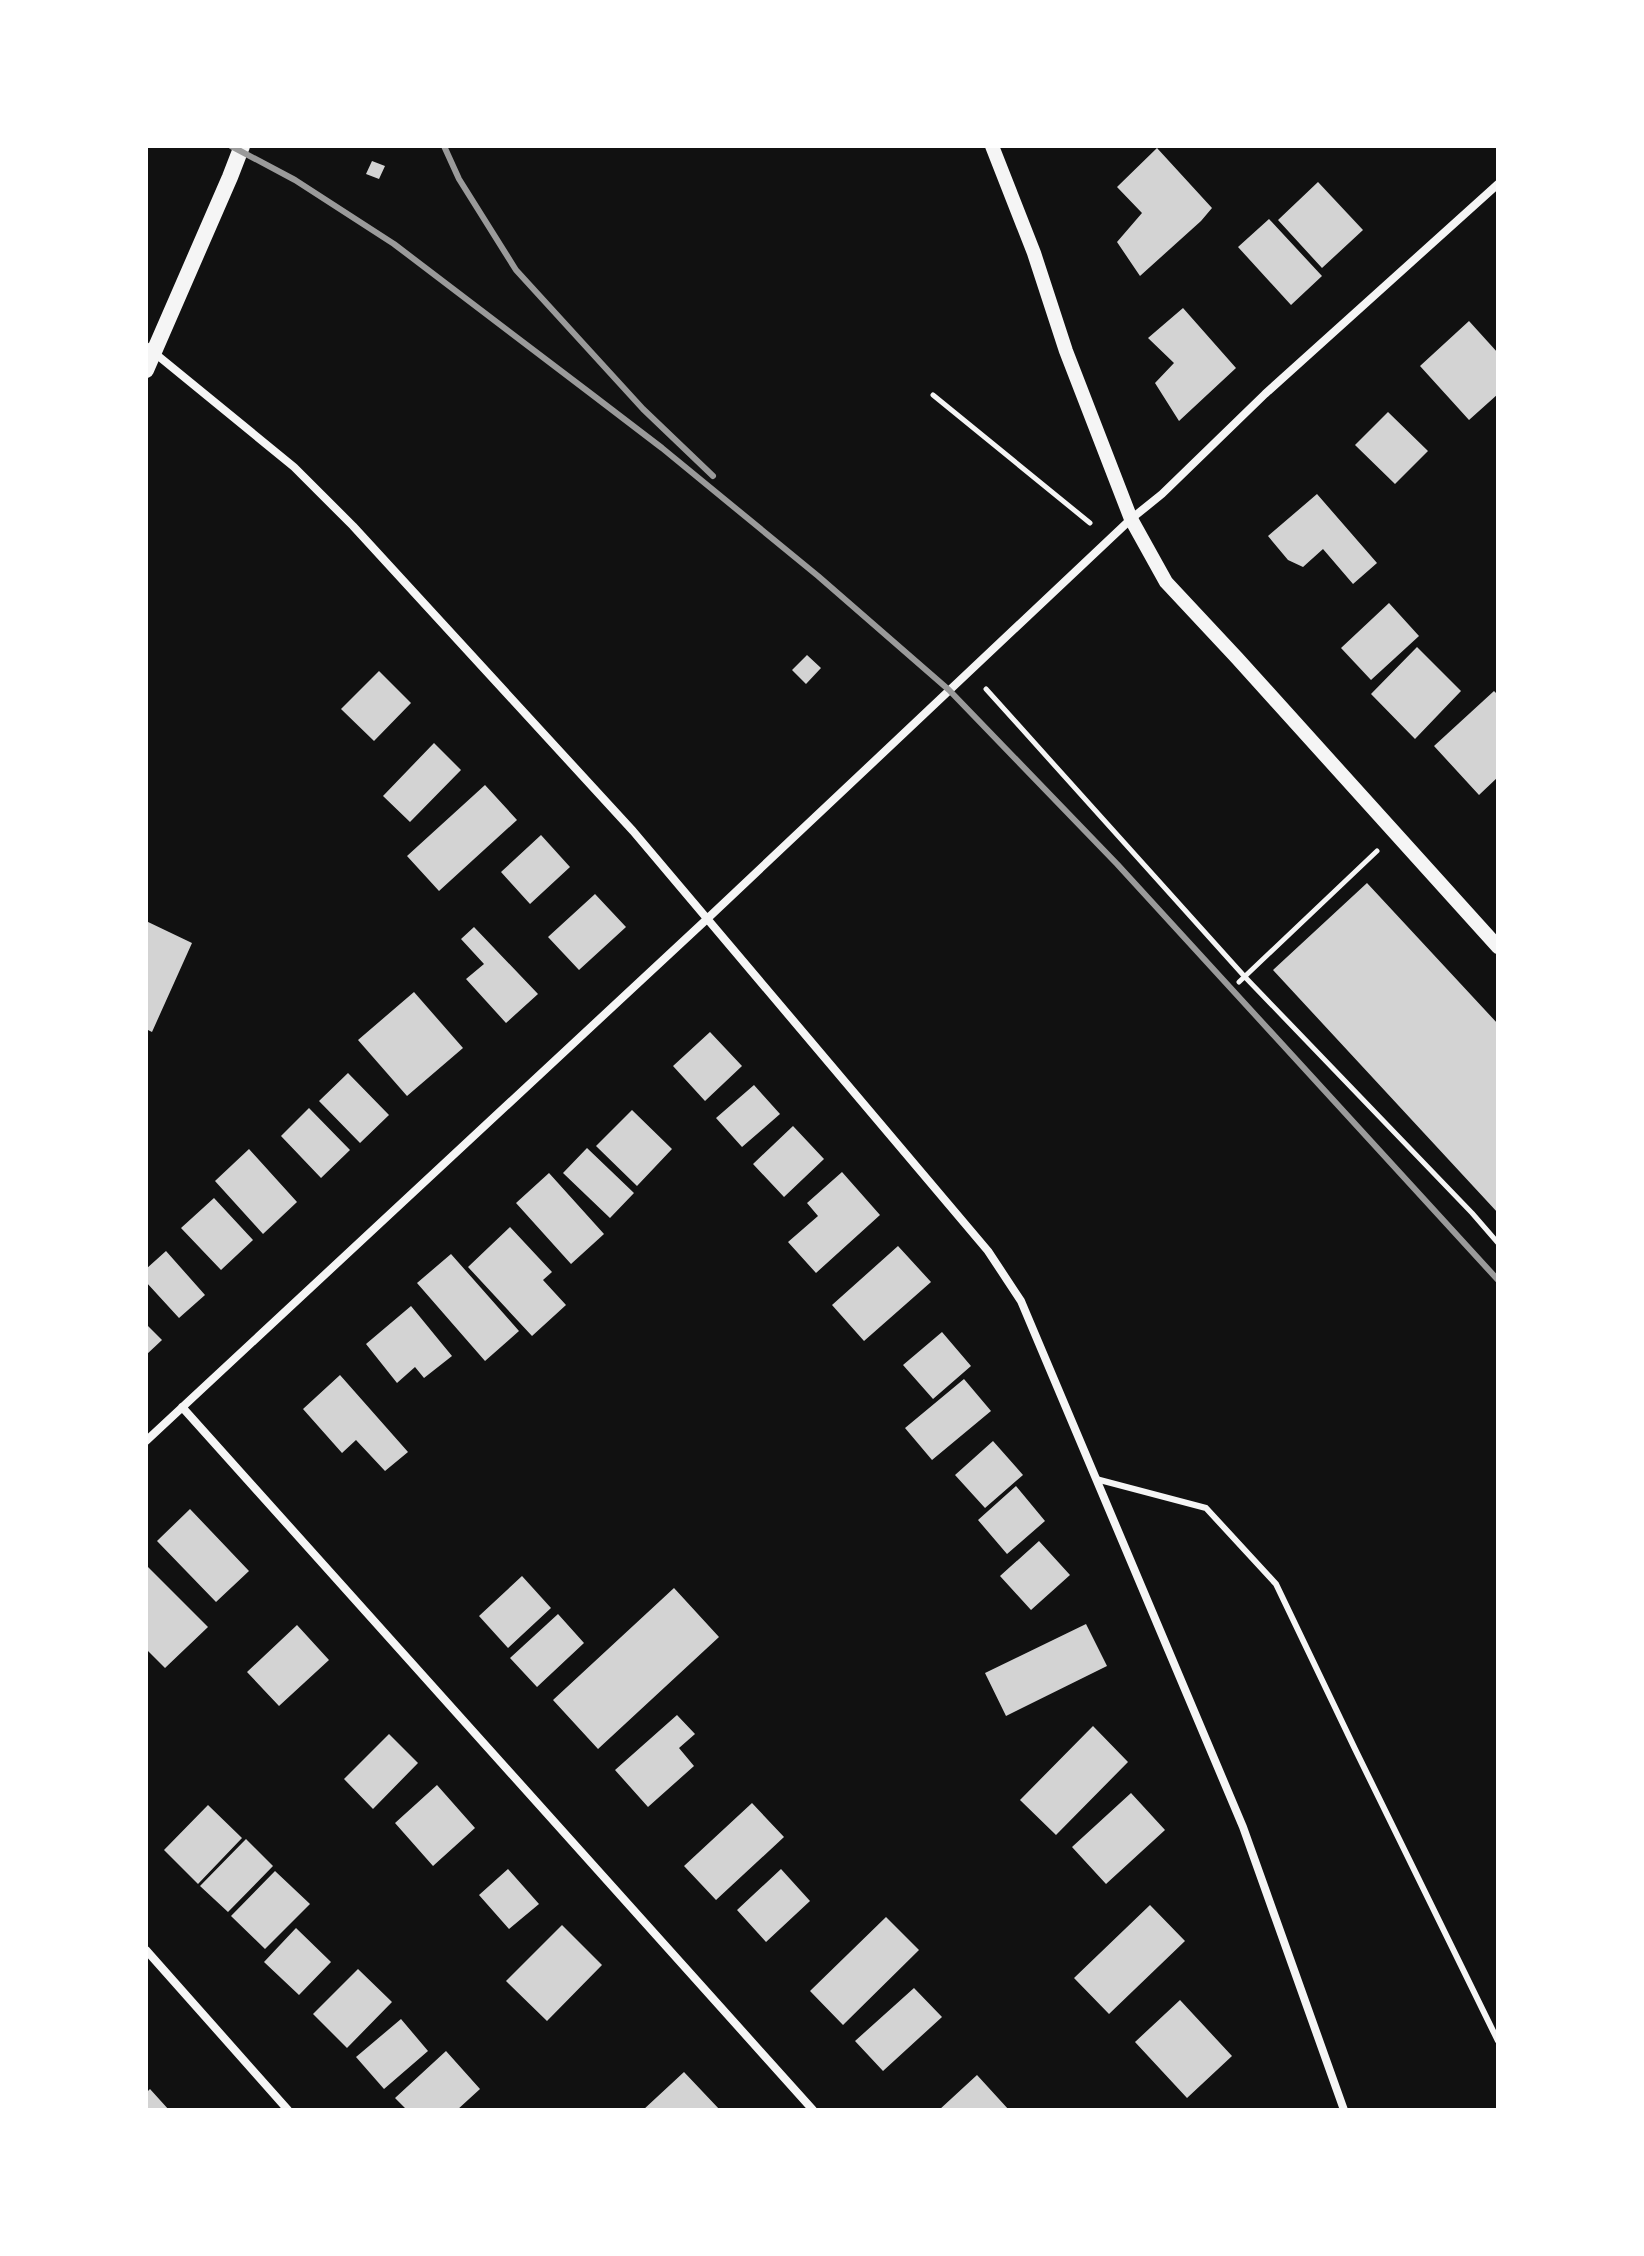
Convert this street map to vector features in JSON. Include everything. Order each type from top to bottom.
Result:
[{"type":"main road","points":[[146,370],[150,349],[242,146]]},
{"type":"street","points":[[992,146],[1131,519],[1166,582],[1498,947]]},
{"type":"street","points":[[146,1441],[707,919],[1108,540],[1162,494],[1265,394],[1498,184]]},
{"type":"street","points":[[150,349],[294,467],[353,526],[633,831],[988,1251],[1021,1301],[1243,1827],[1344,2110]]},
{"type":"street","points":[[182,1407],[813,2110]]},
{"type":"street","points":[[146,1950],[288,2110]]},
{"type":"lane","points":[[1096,1479],[1206,1508],[1276,1584],[1498,2041]]},
{"type":"path","points":[[933,395],[1088,520],[1108,540]]},
{"type":"path","points":[[970,671],[1242,979],[1498,1243]]},
{"type":"path","points":[[1242,979],[1396,834]]},
{"type":"building","points":[[1157,148],[1212,208],[1140,276],[1117,242],[1142,213],[1117,187]]},
{"type":"building","points":[[372,161],[385,166],[379,179],[366,174]]},
{"type":"building","points":[[1318,182],[1363,230],[1322,268],[1278,220]]},
{"type":"building","points":[[1269,219],[1322,276],[1291,305],[1238,247]]},
{"type":"building","points":[[1183,308],[1236,368],[1179,421],[1155,383],[1174,363],[1148,338]]},
{"type":"building","points":[[1469,321],[1498,353],[1498,394],[1469,420],[1420,366]]},
{"type":"building","points":[[1388,412],[1428,451],[1395,484],[1355,445]]},
{"type":"building","points":[[1317,494],[1377,563],[1353,584],[1323,549],[1303,567],[1288,560],[1268,536]]},
{"type":"building","points":[[1389,603],[1419,636],[1371,680],[1341,648]]},
{"type":"building","points":[[1417,647],[1461,691],[1415,739],[1371,694]]},
{"type":"building","points":[[807,655],[821,668],[806,684],[792,670]]},
{"type":"building","points":[[379,671],[411,703],[374,741],[341,709]]},
{"type":"building","points":[[1494,691],[1498,695],[1498,777],[1479,795],[1434,746]]},
{"type":"building","points":[[434,743],[461,770],[410,822],[383,796]]},
{"type":"building","points":[[485,785],[517,820],[439,891],[407,856]]},
{"type":"building","points":[[541,835],[570,867],[530,904],[501,872]]},
{"type":"building","points":[[1367,883],[1498,1024],[1498,1213],[1273,970]]},
{"type":"building","points":[[595,894],[626,927],[579,970],[548,937]]},
{"type":"building","points":[[146,921],[192,943],[152,1032],[146,1029]]},
{"type":"building","points":[[474,927],[538,994],[506,1023],[466,979],[484,964],[461,939]]},
{"type":"building","points":[[414,992],[463,1048],[407,1096],[358,1040]]},
{"type":"building","points":[[710,1032],[742,1066],[705,1101],[673,1066]]},
{"type":"building","points":[[348,1073],[389,1115],[360,1143],[319,1101]]},
{"type":"building","points":[[754,1085],[780,1114],[742,1147],[716,1118]]},
{"type":"building","points":[[309,1108],[350,1150],[321,1178],[281,1136]]},
{"type":"building","points":[[632,1110],[672,1149],[637,1186],[596,1146]]},
{"type":"building","points":[[793,1126],[824,1159],[784,1197],[753,1164]]},
{"type":"building","points":[[587,1148],[634,1193],[610,1218],[563,1173]]},
{"type":"building","points":[[249,1149],[297,1202],[263,1234],[215,1181]]},
{"type":"building","points":[[842,1172],[880,1215],[816,1273],[788,1242],[818,1216],[807,1203]]},
{"type":"building","points":[[549,1173],[604,1234],[571,1264],[516,1203]]},
{"type":"building","points":[[214,1198],[253,1240],[221,1270],[181,1228]]},
{"type":"building","points":[[510,1227],[552,1272],[543,1280],[566,1305],[532,1336],[468,1267]]},
{"type":"building","points":[[898,1246],[931,1282],[864,1341],[832,1305]]},
{"type":"building","points":[[166,1251],[205,1295],[179,1318],[146,1282],[146,1269]]},
{"type":"building","points":[[451,1254],[519,1331],[485,1361],[417,1283]]},
{"type":"building","points":[[411,1306],[452,1356],[424,1378],[415,1367],[397,1383],[366,1344]]},
{"type":"building","points":[[146,1324],[162,1340],[146,1355]]},
{"type":"building","points":[[942,1332],[971,1366],[933,1399],[903,1365]]},
{"type":"building","points":[[340,1375],[408,1452],[385,1471],[356,1440],[342,1453],[303,1409]]},
{"type":"building","points":[[964,1379],[991,1411],[932,1460],[905,1428]]},
{"type":"building","points":[[993,1441],[1023,1475],[985,1508],[955,1475]]},
{"type":"building","points":[[1016,1486],[1045,1521],[1007,1554],[978,1520]]},
{"type":"building","points":[[190,1509],[249,1571],[216,1602],[157,1541]]},
{"type":"building","points":[[1039,1541],[1070,1575],[1031,1610],[1000,1576]]},
{"type":"building","points":[[146,1565],[208,1627],[165,1668],[146,1649]]},
{"type":"building","points":[[522,1576],[551,1608],[508,1648],[479,1616]]},
{"type":"building","points":[[674,1588],[719,1637],[598,1749],[553,1700]]},
{"type":"building","points":[[558,1614],[584,1643],[537,1687],[510,1658]]},
{"type":"building","points":[[1086,1624],[1107,1666],[1006,1716],[985,1673]]},
{"type":"building","points":[[297,1625],[329,1660],[279,1706],[247,1672]]},
{"type":"building","points":[[677,1715],[695,1734],[679,1748],[694,1766],[648,1807],[615,1770]]},
{"type":"building","points":[[1093,1726],[1128,1762],[1056,1835],[1020,1800]]},
{"type":"building","points":[[389,1734],[418,1763],[373,1809],[344,1779]]},
{"type":"building","points":[[437,1785],[475,1828],[433,1866],[395,1823]]},
{"type":"building","points":[[1131,1793],[1165,1830],[1106,1884],[1072,1847]]},
{"type":"building","points":[[752,1803],[784,1837],[716,1900],[684,1866]]},
{"type":"building","points":[[208,1805],[242,1838],[198,1884],[164,1850]]},
{"type":"building","points":[[246,1839],[273,1866],[228,1912],[200,1886]]},
{"type":"building","points":[[508,1869],[539,1904],[509,1929],[479,1895]]},
{"type":"building","points":[[781,1869],[810,1901],[766,1942],[737,1910]]},
{"type":"building","points":[[275,1871],[310,1904],[265,1949],[231,1916]]},
{"type":"building","points":[[1150,1905],[1185,1941],[1109,2014],[1074,1978]]},
{"type":"building","points":[[886,1917],[919,1950],[843,2025],[810,1991]]},
{"type":"building","points":[[562,1925],[602,1965],[547,2021],[506,1981]]},
{"type":"building","points":[[296,1928],[331,1962],[299,1995],[264,1962]]},
{"type":"building","points":[[358,1969],[392,2002],[347,2048],[313,2014]]},
{"type":"building","points":[[914,1988],[942,2017],[883,2071],[855,2041]]},
{"type":"building","points":[[1180,2000],[1232,2056],[1187,2098],[1135,2042]]},
{"type":"building","points":[[401,2019],[428,2051],[384,2089],[356,2057]]},
{"type":"building","points":[[446,2051],[480,2089],[457,2110],[407,2110],[395,2098]]},
{"type":"building","points":[[684,2072],[720,2110],[643,2110]]},
{"type":"building","points":[[977,2075],[1009,2110],[939,2110]]},
{"type":"building","points":[[150,2089],[169,2110],[146,2110],[146,2093]]},
{"type":"railway","points":[[231,146],[295,180],[394,244],[662,448],[818,576],[949,690],[1117,864],[1498,1280]]},
{"type":"railway","points":[[444,146],[459,179],[516,270],[643,409],[713,476]]}]
